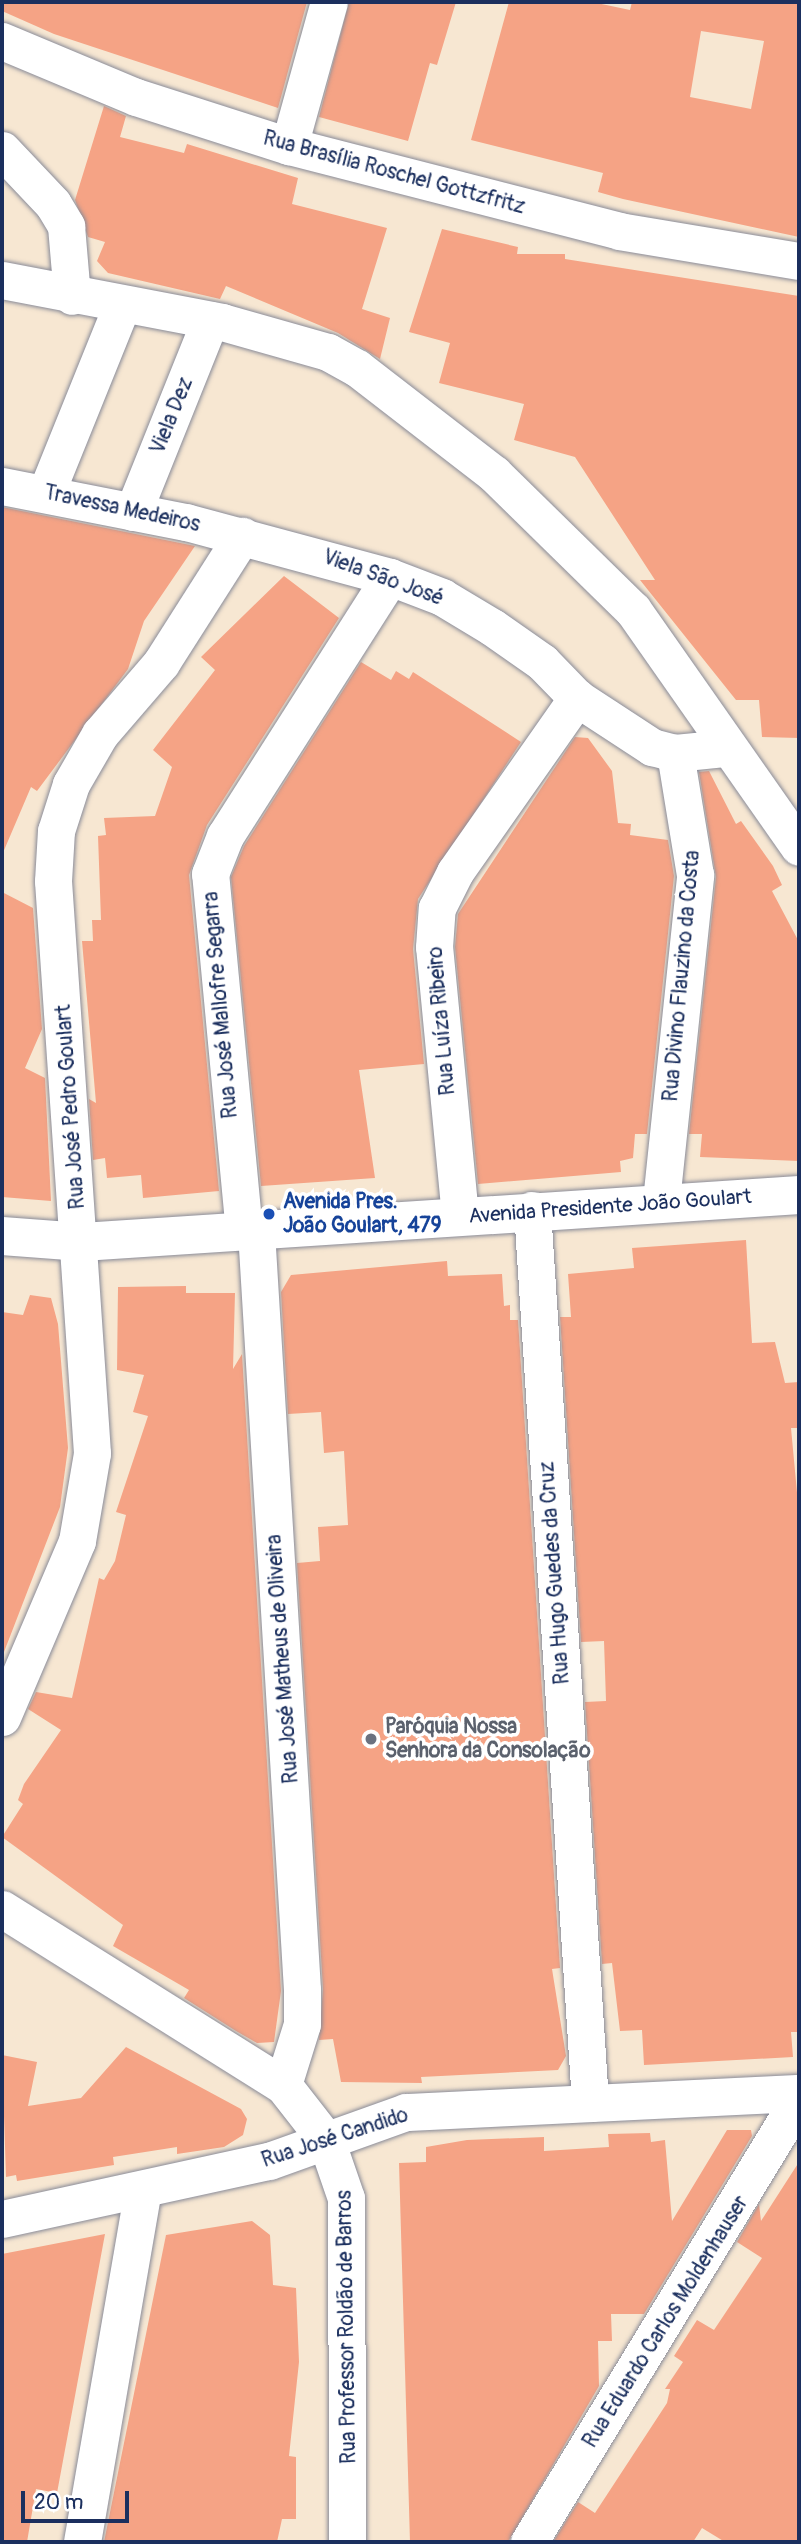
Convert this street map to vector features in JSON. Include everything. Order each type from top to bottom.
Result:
[{"type":"main road","name":"Avenida Presidente João Goulart","points":[[2,1236],[82,1242],[661,1201],[799,1195]]},
{"type":"street","points":[[289,146],[329,2]]},
{"type":"street","name":"Rua Brasília Roschel Gottzfritz","points":[[2,41],[136,97],[289,146],[619,231],[799,261]]},
{"type":"street","points":[[2,149],[53,204],[66,226],[72,296]]},
{"type":"street","points":[[2,280],[72,296],[211,320],[328,352],[494,474],[634,610],[724,748],[782,801],[799,847]]},
{"type":"street","points":[[46,493],[122,305]]},
{"type":"street","name":"Viela Dez","points":[[133,512],[211,320]]},
{"type":"street","name":"Travessa Medeiros","points":[[2,486],[46,493],[242,536]]},
{"type":"street","name":"Viela São José","points":[[242,536],[390,577],[442,597],[542,662],[577,698],[634,739],[675,753]]},
{"type":"street","name":"Rua José Pedro Goulart","points":[[2,1717],[77,1541],[88,1494],[93,1404],[53,881],[56,831],[71,784],[100,734],[160,663],[242,536]]},
{"type":"street","name":"Rua José Mallofre Segarra","points":[[250,1231],[210,874],[225,836],[390,577]]},
{"type":"street","name":"Rua Luíza Ribeiro","points":[[460,1216],[434,947],[438,908],[455,872],[506,805],[577,698]]},
{"type":"street","points":[[675,753],[724,748]]},
{"type":"street","name":"Rua Divino Flauzino da Costa","points":[[661,1201],[695,874],[675,753]]},
{"type":"street","name":"Rua Hugo Guedes da Cruz","points":[[532,1210],[590,2102]]},
{"type":"street","name":"Rua José Matheus de Oliveira","points":[[250,1231],[302,1990],[302,2024],[283,2085]]},
{"type":"street","name":"Rua Professor Roldão de Barros","points":[[2,1909],[283,2085],[326,2140],[346,2198],[347,2542]]},
{"type":"street","name":"Rua José Candido","points":[[2,2219],[142,2193],[326,2140],[406,2112],[799,2093]]},
{"type":"street","name":"Rua Eduardo Carlos Moldenhauser","points":[[529,2542],[799,2099]]},
{"type":"street","points":[[82,2542],[142,2193]]},
{"type":"building","points":[[2,2],[307,2],[278,108],[54,34],[2,11]]},
{"type":"building","points":[[349,2],[456,2],[437,65],[430,63],[408,141],[319,117]]},
{"type":"building","points":[[509,2],[592,2],[630,10],[632,2],[799,2],[799,237],[598,192],[603,173],[471,140]],"holes":[[[701,31],[764,41],[751,109],[690,97]]]},
{"type":"building","points":[[104,106],[126,116],[120,137],[184,153],[187,144],[298,178],[292,204],[387,228],[362,309],[390,318],[380,359],[338,333],[226,286],[220,299],[108,273],[97,261],[105,242],[88,237],[75,200]]},
{"type":"building","points":[[442,229],[518,247],[517,254],[565,254],[565,259],[799,296],[799,738],[762,737],[759,700],[736,700],[640,580],[655,580],[575,457],[514,440],[524,404],[439,383],[450,343],[409,332]]},
{"type":"building","points":[[2,507],[195,546],[144,621],[128,669],[37,791],[31,787],[2,855]]},
{"type":"building","points":[[284,576],[339,618],[207,825],[189,875],[219,1191],[143,1198],[141,1175],[107,1178],[105,1158],[93,1160],[89,1099],[96,1103],[82,941],[93,941],[92,920],[101,920],[98,836],[106,835],[104,818],[155,816],[172,767],[153,750],[215,670],[201,657]]},
{"type":"building","points":[[361,662],[391,680],[396,671],[409,679],[413,672],[521,742],[418,899],[413,949],[424,1064],[359,1070],[375,1178],[261,1186],[231,877],[244,846]]},
{"type":"building","points":[[575,737],[588,738],[612,771],[618,823],[631,824],[630,835],[668,840],[674,876],[647,1134],[635,1134],[633,1158],[620,1161],[621,1172],[478,1184],[455,947],[458,914]]},
{"type":"building","points":[[709,771],[736,824],[741,821],[773,866],[782,885],[772,891],[799,942],[799,1161],[700,1157],[702,1134],[689,1134],[716,877],[699,772]]},
{"type":"building","points":[[2,892],[33,908],[42,1029],[25,1068],[45,1078],[51,1201],[2,1197]]},
{"type":"building","points":[[746,1240],[752,1343],[775,1342],[785,1383],[799,1382],[799,1428],[791,1428],[799,1514],[798,2032],[791,2032],[793,2057],[644,2065],[642,2030],[620,2031],[612,1963],[602,1964],[585,1702],[606,1701],[604,1641],[581,1642],[560,1317],[571,1317],[568,1274],[634,1268],[632,1248]]},
{"type":"building","points":[[447,1261],[448,1276],[502,1274],[504,1306],[510,1305],[510,1320],[518,1320],[560,1968],[552,1969],[566,2056],[558,2070],[421,2077],[422,2083],[341,2082],[333,2039],[319,2040],[323,1989],[297,1563],[320,1561],[318,1527],[348,1525],[344,1451],[324,1453],[321,1412],[288,1414],[281,1292],[291,1275]]},
{"type":"building","points":[[186,1286],[186,1293],[235,1293],[233,1369],[242,1354],[281,1991],[274,2042],[257,2043],[236,2031],[184,1998],[189,1990],[113,1946],[123,1925],[2,1837],[23,1804],[18,1800],[24,1784],[61,1730],[28,1709],[36,1692],[72,1698],[99,1578],[104,1580],[115,1561],[126,1515],[116,1512],[148,1416],[133,1412],[144,1375],[117,1370],[118,1287]]},
{"type":"building","points":[[30,1295],[51,1298],[58,1324],[68,1448],[60,1507],[4,1652],[2,1312],[23,1315]]},
{"type":"building","points":[[126,2047],[241,2109],[247,2119],[243,2135],[224,2147],[177,2154],[177,2147],[113,2157],[114,2165],[17,2181],[16,2175],[6,2177],[2,2055],[37,2062],[28,2106],[81,2098]]},
{"type":"building","points":[[727,2130],[751,2130],[752,2136],[644,2314],[611,2314],[612,2341],[598,2341],[599,2386],[508,2542],[410,2542],[399,2163],[426,2162],[426,2147],[467,2140],[544,2137],[544,2151],[609,2147],[608,2134],[650,2133],[651,2142],[665,2140],[672,2221]]},
{"type":"building","points":[[799,2162],[799,2542],[725,2542],[702,2528],[693,2542],[553,2542],[578,2502],[595,2513],[667,2403],[670,2389],[665,2389],[683,2362],[674,2356],[697,2320],[714,2330],[762,2258],[737,2242],[759,2204],[761,2221]]},
{"type":"building","points":[[252,2221],[270,2235],[273,2285],[296,2288],[299,2362],[289,2456],[296,2457],[296,2519],[282,2519],[277,2542],[104,2542],[166,2235]]},
{"type":"building","points":[[105,2234],[57,2493],[36,2489],[27,2542],[2,2542],[2,2254]]},
{"type":"place","name":"Avenida Pres. João Goulart, 479","points":[[269,1214]]},
{"type":"place","name":"Paróquia Nossa Senhora da Consolação","points":[[371,1739]]}]
